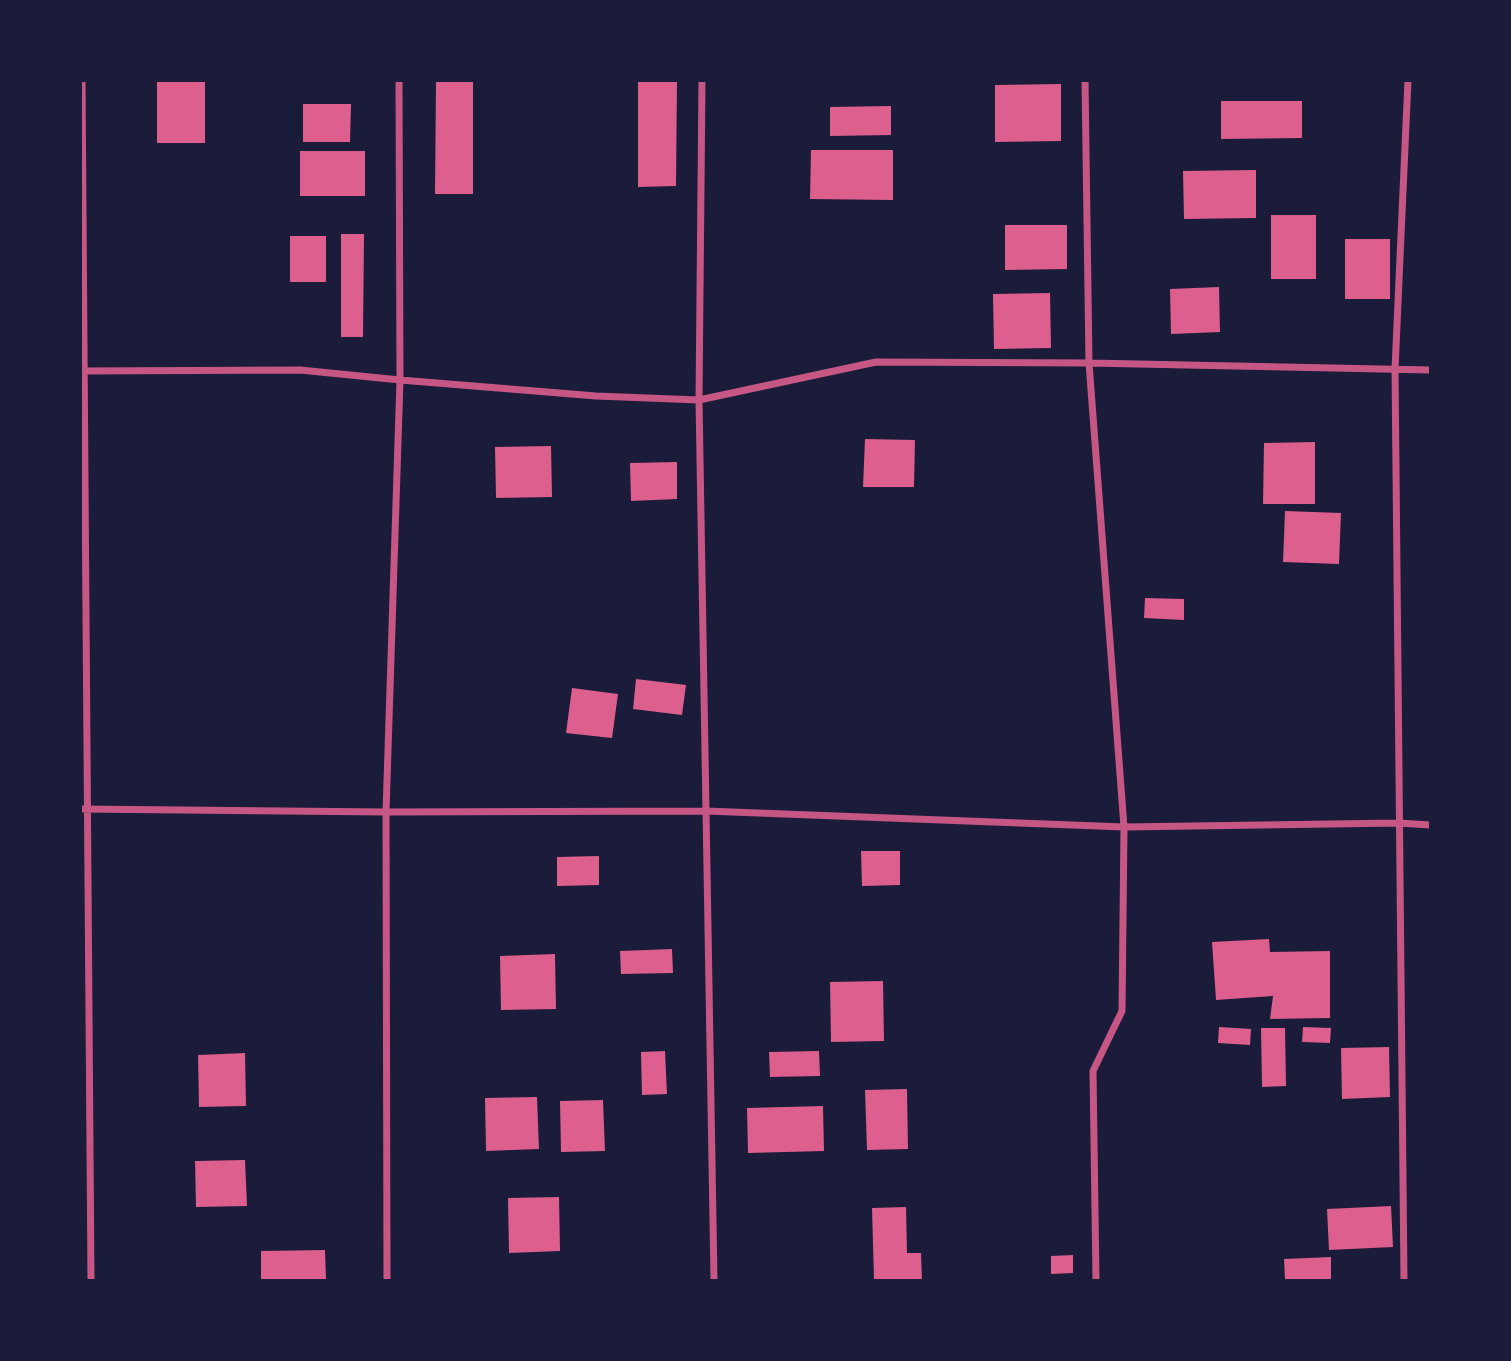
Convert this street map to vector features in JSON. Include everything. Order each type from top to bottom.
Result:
[{"type":"street","points":[[82,80],[84,809],[91,1280]]},
{"type":"street","points":[[387,1280],[386,812],[400,380],[399,80]]},
{"type":"street","points":[[702,80],[699,400],[715,1280]]},
{"type":"street","points":[[1085,80],[1089,363],[1124,827],[1122,1011],[1093,1071],[1096,1280]]},
{"type":"street","points":[[1404,1280],[1395,369],[1408,80]]},
{"type":"street","points":[[82,371],[300,370],[596,396],[699,400],[876,362],[1430,370]]},
{"type":"street","points":[[84,809],[706,811],[1124,827],[1399,823],[1430,825]]},
{"type":"building","points":[[157,80],[205,80],[205,143],[157,143]]},
{"type":"building","points":[[436,80],[473,80],[473,194],[435,194]]},
{"type":"building","points":[[638,80],[677,80],[676,186],[638,187]]},
{"type":"building","points":[[1061,84],[1061,141],[995,142],[995,85]]},
{"type":"building","points":[[1221,101],[1302,101],[1302,138],[1221,139]]},
{"type":"building","points":[[303,104],[351,104],[350,142],[303,142]]},
{"type":"building","points":[[891,106],[891,135],[830,136],[830,107]]},
{"type":"building","points":[[811,150],[893,150],[893,200],[810,199]]},
{"type":"building","points":[[300,151],[365,151],[365,196],[300,196]]},
{"type":"building","points":[[1256,170],[1256,218],[1184,219],[1183,171]]},
{"type":"building","points":[[1271,215],[1316,215],[1316,279],[1271,279]]},
{"type":"building","points":[[1005,225],[1067,225],[1067,269],[1005,270]]},
{"type":"building","points":[[341,234],[364,234],[363,337],[341,337]]},
{"type":"building","points":[[290,236],[326,236],[326,282],[290,282]]},
{"type":"building","points":[[1345,239],[1390,239],[1390,299],[1345,299]]},
{"type":"building","points":[[1219,287],[1220,332],[1171,334],[1170,289]]},
{"type":"building","points":[[1050,293],[1051,348],[994,349],[993,294]]},
{"type":"building","points":[[865,439],[915,440],[914,487],[863,487]]},
{"type":"building","points":[[1315,442],[1315,504],[1263,504],[1264,443]]},
{"type":"building","points":[[551,446],[552,497],[496,498],[495,447]]},
{"type":"building","points":[[677,462],[677,499],[631,501],[630,463]]},
{"type":"building","points":[[1285,511],[1341,513],[1339,564],[1283,562]]},
{"type":"building","points":[[1145,598],[1184,599],[1184,620],[1144,618]]},
{"type":"building","points":[[636,679],[686,685],[682,715],[633,709]]},
{"type":"building","points":[[572,688],[618,694],[612,738],[566,733]]},
{"type":"building","points":[[861,851],[900,851],[900,885],[862,886]]},
{"type":"building","points":[[599,856],[599,885],[557,886],[557,857]]},
{"type":"building","points":[[1269,939],[1270,952],[1330,951],[1330,1018],[1270,1019],[1273,996],[1216,1000],[1212,942]]},
{"type":"building","points":[[672,949],[673,973],[621,974],[620,951]]},
{"type":"building","points":[[555,954],[556,1009],[501,1010],[500,956]]},
{"type":"building","points":[[883,981],[884,1041],[831,1042],[830,982]]},
{"type":"building","points":[[1219,1027],[1251,1029],[1250,1045],[1218,1043]]},
{"type":"building","points":[[1303,1027],[1331,1028],[1330,1043],[1302,1042]]},
{"type":"building","points":[[1261,1028],[1285,1028],[1286,1086],[1262,1087]]},
{"type":"building","points":[[1389,1047],[1390,1097],[1342,1099],[1341,1048]]},
{"type":"building","points":[[665,1051],[667,1094],[642,1095],[641,1052]]},
{"type":"building","points":[[819,1051],[820,1076],[770,1077],[769,1052]]},
{"type":"building","points":[[245,1053],[246,1106],[199,1107],[198,1055]]},
{"type":"building","points":[[907,1089],[908,1149],[867,1150],[865,1090]]},
{"type":"building","points":[[537,1097],[539,1149],[486,1151],[485,1098]]},
{"type":"building","points":[[603,1100],[605,1151],[561,1152],[560,1101]]},
{"type":"building","points":[[823,1106],[824,1151],[748,1153],[747,1108]]},
{"type":"building","points":[[245,1160],[247,1206],[196,1207],[195,1161]]},
{"type":"building","points":[[559,1197],[560,1251],[509,1253],[508,1198]]},
{"type":"building","points":[[1391,1206],[1393,1247],[1329,1250],[1327,1209]]},
{"type":"building","points":[[906,1207],[907,1253],[921,1253],[922,1280],[874,1280],[872,1208]]},
{"type":"building","points":[[325,1250],[326,1280],[261,1280],[261,1251]]},
{"type":"building","points":[[1073,1255],[1073,1273],[1051,1274],[1051,1256]]},
{"type":"building","points":[[1331,1257],[1331,1280],[1285,1280],[1284,1259]]}]
